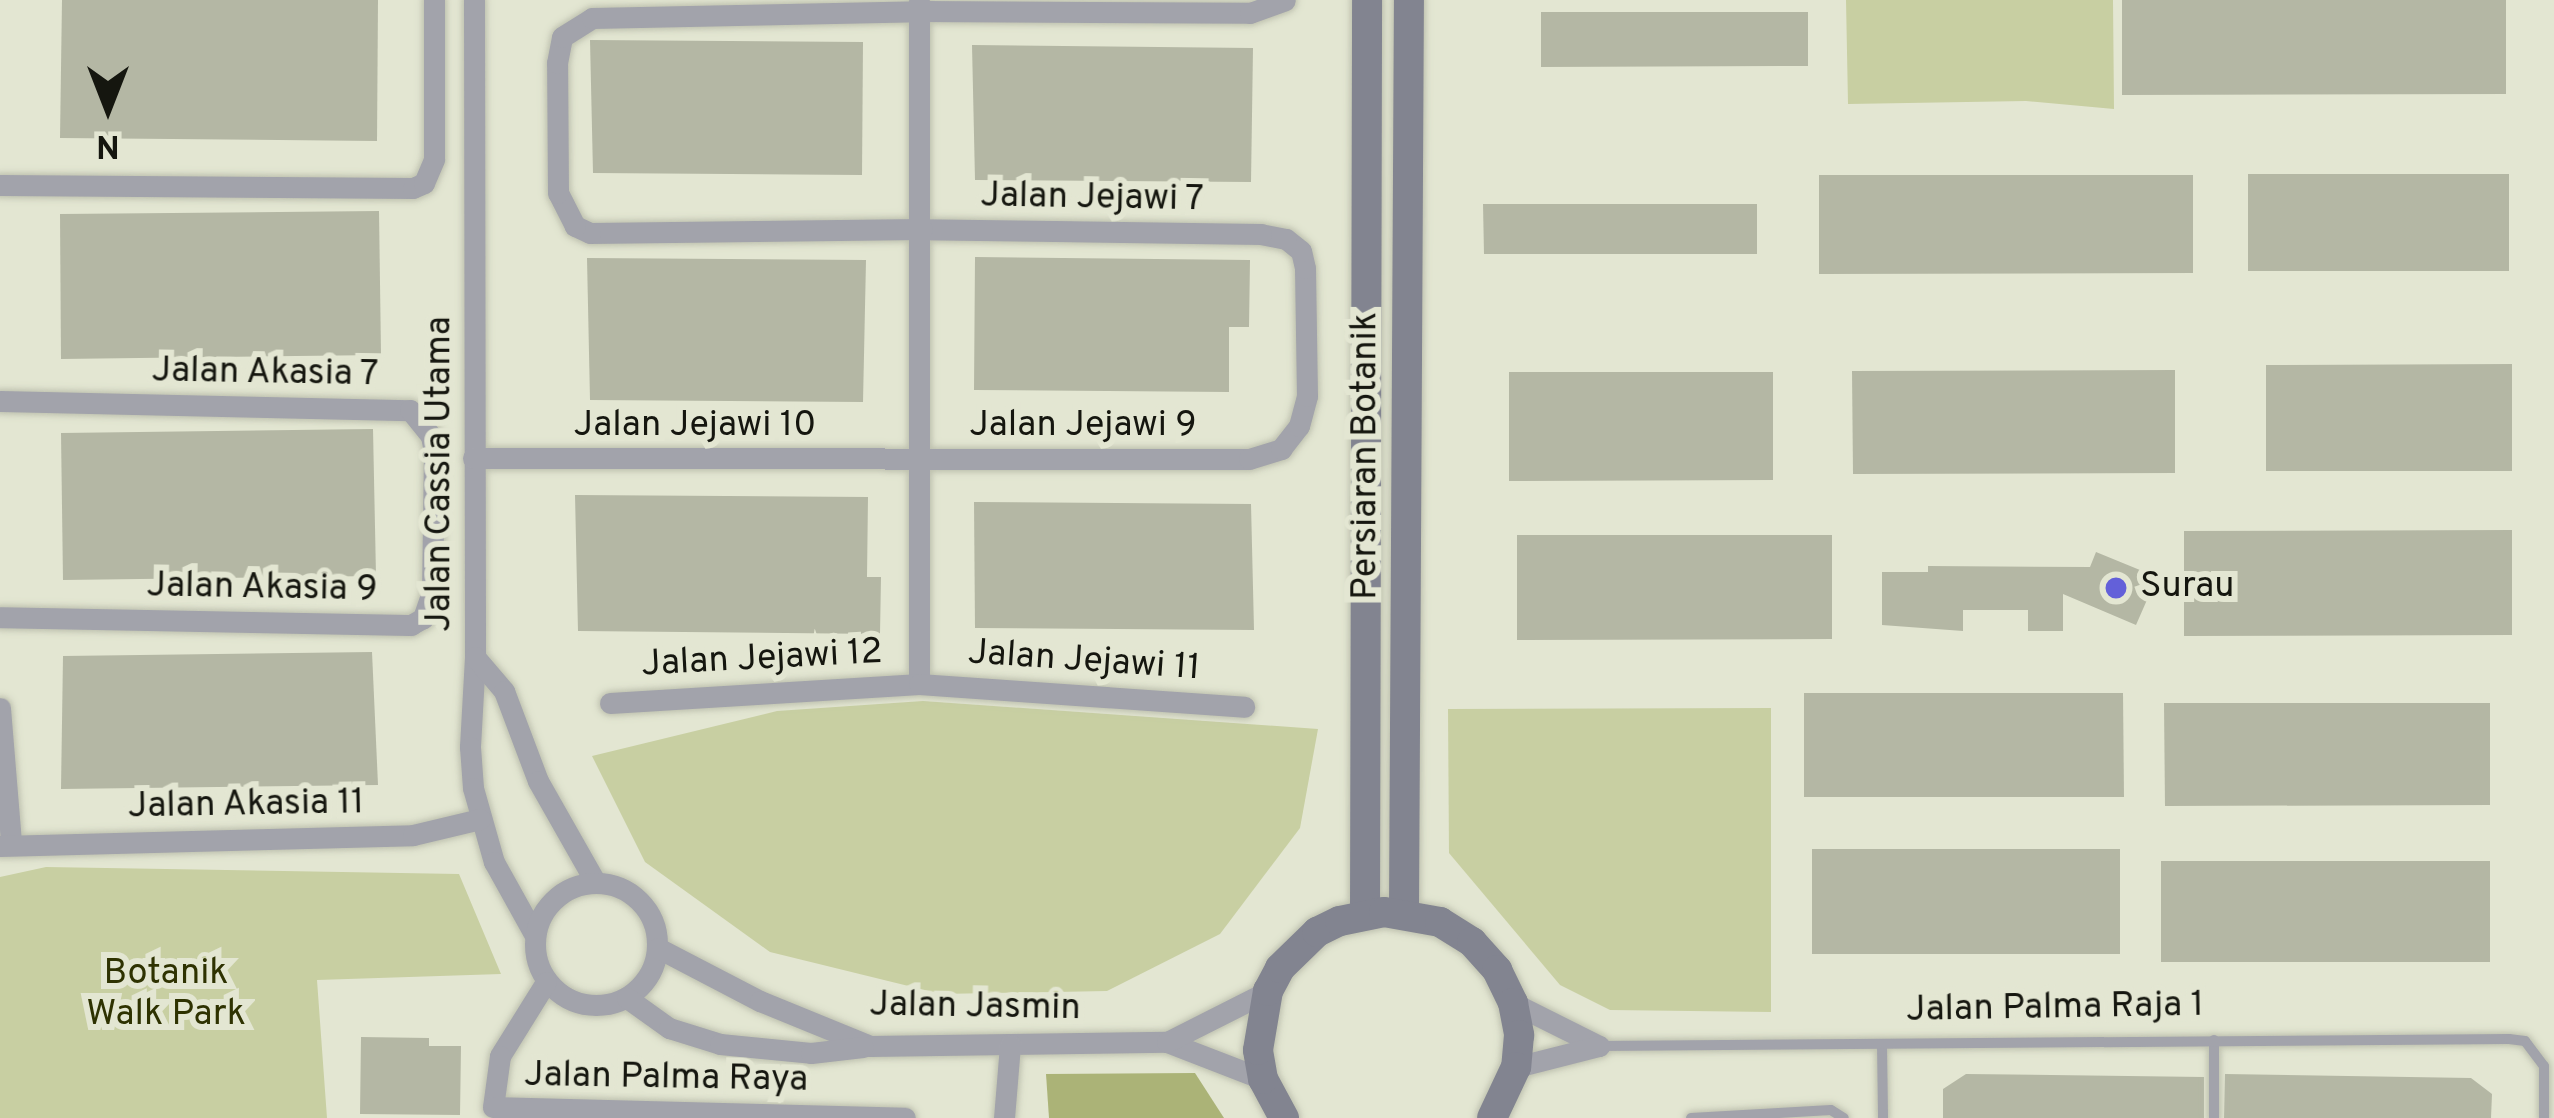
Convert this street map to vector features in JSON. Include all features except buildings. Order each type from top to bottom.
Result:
[{"type":"main road","points":[[1365,914],[1367,0]]},
{"type":"main road","name":"Persiaran Botanik","points":[[1404,912],[1408,0]]},
{"type":"main road","points":[[1284,1118],[1264,1079],[1258,1049],[1268,991],[1280,968],[1317,932],[1365,914],[1404,912],[1440,922],[1472,942],[1497,970],[1513,1003],[1519,1035],[1516,1067],[1492,1118]]},
{"type":"street","points":[[0,185],[412,188],[424,183],[434,159],[434,0]]},
{"type":"street","name":"Jalan Cassia Utama","points":[[474,0],[476,657],[468,709],[480,819],[494,862],[535,934]]},
{"type":"street","points":[[919,684],[919,6],[1250,14],[1285,0]]},
{"type":"street","name":"Jalan Jejawi 7","points":[[919,6],[592,18],[562,37],[558,193],[575,226],[613,236],[922,229],[1262,234],[1286,239],[1301,251],[1307,396],[1299,426],[1281,449],[1249,459]]},
{"type":"street","name":"Jalan Akasia 7","points":[[0,401],[410,410],[431,436],[433,521]]},
{"type":"street","name":"Jalan Jejawi 10","points":[[473,458],[917,461]]},
{"type":"street","name":"Jalan Jejawi 9","points":[[917,461],[1249,459]]},
{"type":"street","name":"Jalan Akasia 9","points":[[0,617],[411,625],[423,618],[432,592],[433,521]]},
{"type":"street","points":[[476,657],[504,691],[538,782],[596,883]]},
{"type":"street","name":"Jalan Jejawi 12","points":[[610,703],[919,684]]},
{"type":"street","name":"Jalan Jejawi 11","points":[[919,684],[1244,707]]},
{"type":"street","points":[[0,707],[5,845]]},
{"type":"street","name":"Jalan Akasia 11","points":[[5,845],[413,835],[480,819]]},
{"type":"street","points":[[596,883],[613,885],[641,902],[651,916],[658,948],[642,985],[627,998],[605,1006],[583,1005],[546,982],[535,959],[535,934],[558,895],[596,883]]},
{"type":"street","name":"Jalan Jasmin","points":[[658,948],[760,1001],[870,1046],[1167,1042],[1264,1079]]},
{"type":"street","name":"Jalan Palma Raya","points":[[546,982],[500,1056],[493,1113],[905,1118]]},
{"type":"street","name":"Jalan Jasmin","points":[[1167,1042],[1268,991]]},
{"type":"street","points":[[627,998],[669,1028],[720,1044],[811,1053],[870,1046]]},
{"type":"street","name":"Jalan Palma Raja 1","points":[[1513,1003],[1599,1046]]},
{"type":"street","points":[[1004,1118],[1010,1045]]},
{"type":"street","points":[[1516,1067],[1599,1046]]},
{"type":"lane","points":[[2214,1040],[2214,1118]]},
{"type":"lane","name":"Jalan Palma Raja 1","points":[[1599,1046],[2525,1041],[2544,1066],[2544,1118]]},
{"type":"lane","points":[[1882,1044],[1882,1118]]},
{"type":"lane","points":[[1691,1118],[1831,1109],[1844,1118]]},
{"type":"green space","points":[[1846,0],[2113,0],[2114,109],[2026,101],[1848,104]]},
{"type":"green space","points":[[923,701],[1318,729],[1300,828],[1220,934],[1107,991],[941,994],[770,952],[645,862],[592,756],[777,711]]},
{"type":"green space","points":[[1771,708],[1771,1012],[1610,1010],[1560,985],[1449,853],[1448,709]]},
{"type":"green space","name":"Botanik Walk Park","points":[[46,867],[459,874],[501,974],[317,980],[327,1118],[0,1118],[0,877]]},
{"type":"green space","points":[[1195,1073],[1224,1118],[1049,1118],[1046,1074]]},
{"type":"place","name":"Surau","points":[[2116,588]]}]
